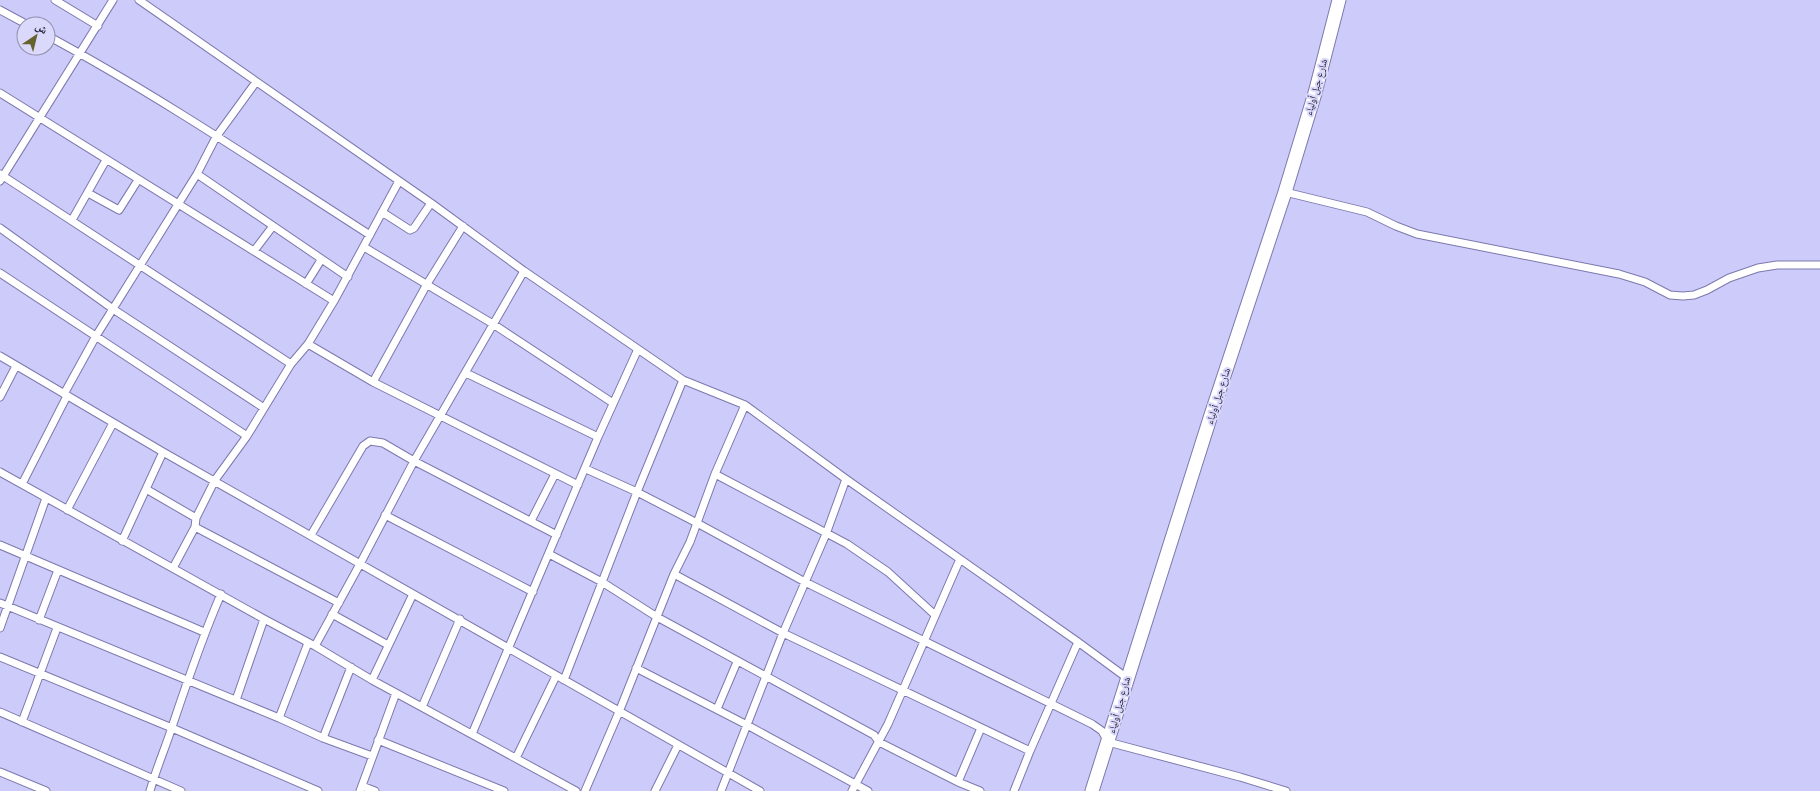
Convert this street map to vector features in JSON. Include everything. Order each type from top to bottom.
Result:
[{"type":"highway","name":"شارع جبل أولياء","points":[[1092,791],[1127,678],[1285,192],[1315,93],[1339,0]]},
{"type":"street","points":[[55,0],[98,26]]},
{"type":"street","points":[[113,0],[40,118],[1,177],[72,220],[291,364]]},
{"type":"street","points":[[139,0],[432,203],[524,271],[683,380],[745,405],[846,479],[1127,678]]},
{"type":"street","points":[[1,12],[16,19]]},
{"type":"street","points":[[56,40],[216,137],[370,235]]},
{"type":"street","points":[[22,484],[65,395],[96,336],[197,174],[216,137],[256,82]]},
{"type":"street","points":[[0,93],[334,301]]},
{"type":"street","points":[[72,220],[106,160]]},
{"type":"street","points":[[197,174],[321,260],[348,276]]},
{"type":"street","points":[[88,193],[119,210],[138,180]]},
{"type":"street","points":[[173,568],[195,527],[196,518],[215,480],[247,436],[291,364],[308,344],[348,276],[399,181]]},
{"type":"street","points":[[1285,192],[1367,212],[1417,234],[1632,277],[1670,295],[1694,294],[1707,290],[1729,278],[1758,268],[1777,265],[1820,265]]},
{"type":"street","points":[[382,212],[410,230],[414,228],[432,203]]},
{"type":"street","points":[[254,252],[273,226]]},
{"type":"street","points":[[372,382],[427,284],[463,226]]},
{"type":"street","points":[[0,228],[113,309],[264,408]]},
{"type":"street","points":[[364,247],[493,324],[613,403]]},
{"type":"street","points":[[306,284],[321,260]]},
{"type":"street","points":[[280,718],[312,644],[332,614],[414,461],[524,271]]},
{"type":"street","points":[[1,276],[96,336],[247,436]]},
{"type":"street","points":[[308,344],[372,382],[578,485]]},
{"type":"street","points":[[472,734],[586,469],[598,437],[638,349]]},
{"type":"street","points":[[0,356],[163,452],[215,480],[413,594],[460,619],[556,676],[760,791]]},
{"type":"street","points":[[0,397],[16,366]]},
{"type":"street","points":[[466,373],[598,437]]},
{"type":"street","points":[[564,680],[637,492],[683,380]]},
{"type":"street","points":[[585,791],[745,405]]},
{"type":"street","points":[[67,510],[113,423]]},
{"type":"street","points":[[311,535],[363,446],[370,441],[383,443],[414,461],[558,535]]},
{"type":"street","points":[[122,541],[163,452]]},
{"type":"street","points":[[586,469],[637,492],[805,582],[1092,724],[1102,732],[1108,742],[1240,776],[1286,791]]},
{"type":"street","points":[[0,472],[122,541],[312,644],[372,680],[575,791]]},
{"type":"street","points":[[530,521],[555,474]]},
{"type":"street","points":[[716,474],[847,544],[888,572],[935,615]]},
{"type":"street","points":[[721,791],[783,633],[826,534],[846,479]]},
{"type":"street","points":[[146,489],[196,518]]},
{"type":"street","points":[[0,628],[46,498]]},
{"type":"street","points":[[385,515],[533,592]]},
{"type":"street","points":[[195,527],[338,603]]},
{"type":"street","points":[[0,545],[204,632]]},
{"type":"street","points":[[549,554],[602,582],[657,617],[737,662],[874,735],[879,742],[958,782],[980,791]]},
{"type":"street","points":[[852,791],[879,742],[903,691],[960,559]]},
{"type":"street","points":[[39,620],[58,570]]},
{"type":"street","points":[[674,574],[783,633],[1030,751]]},
{"type":"street","points":[[150,791],[204,632],[221,594]]},
{"type":"street","points":[[372,680],[413,594]]},
{"type":"street","points":[[0,603],[57,628],[280,718],[323,738],[372,756]]},
{"type":"street","points":[[332,614],[388,645]]},
{"type":"street","points":[[236,700],[264,619]]},
{"type":"street","points":[[422,707],[460,619]]},
{"type":"street","points":[[22,722],[57,628]]},
{"type":"street","points":[[1014,791],[1078,642]]},
{"type":"street","points":[[0,657],[172,728],[318,791]]},
{"type":"street","points":[[717,709],[737,662]]},
{"type":"street","points":[[323,738],[351,667]]},
{"type":"street","points":[[636,668],[717,709],[868,791]]},
{"type":"street","points":[[516,758],[556,676]]},
{"type":"street","points":[[375,791],[361,788],[396,693]]},
{"type":"street","points":[[0,712],[181,791]]},
{"type":"street","points":[[958,782],[981,728]]},
{"type":"street","points":[[378,740],[504,791]]},
{"type":"street","points":[[655,791],[678,745]]},
{"type":"street","points":[[0,772],[46,791]]}]
